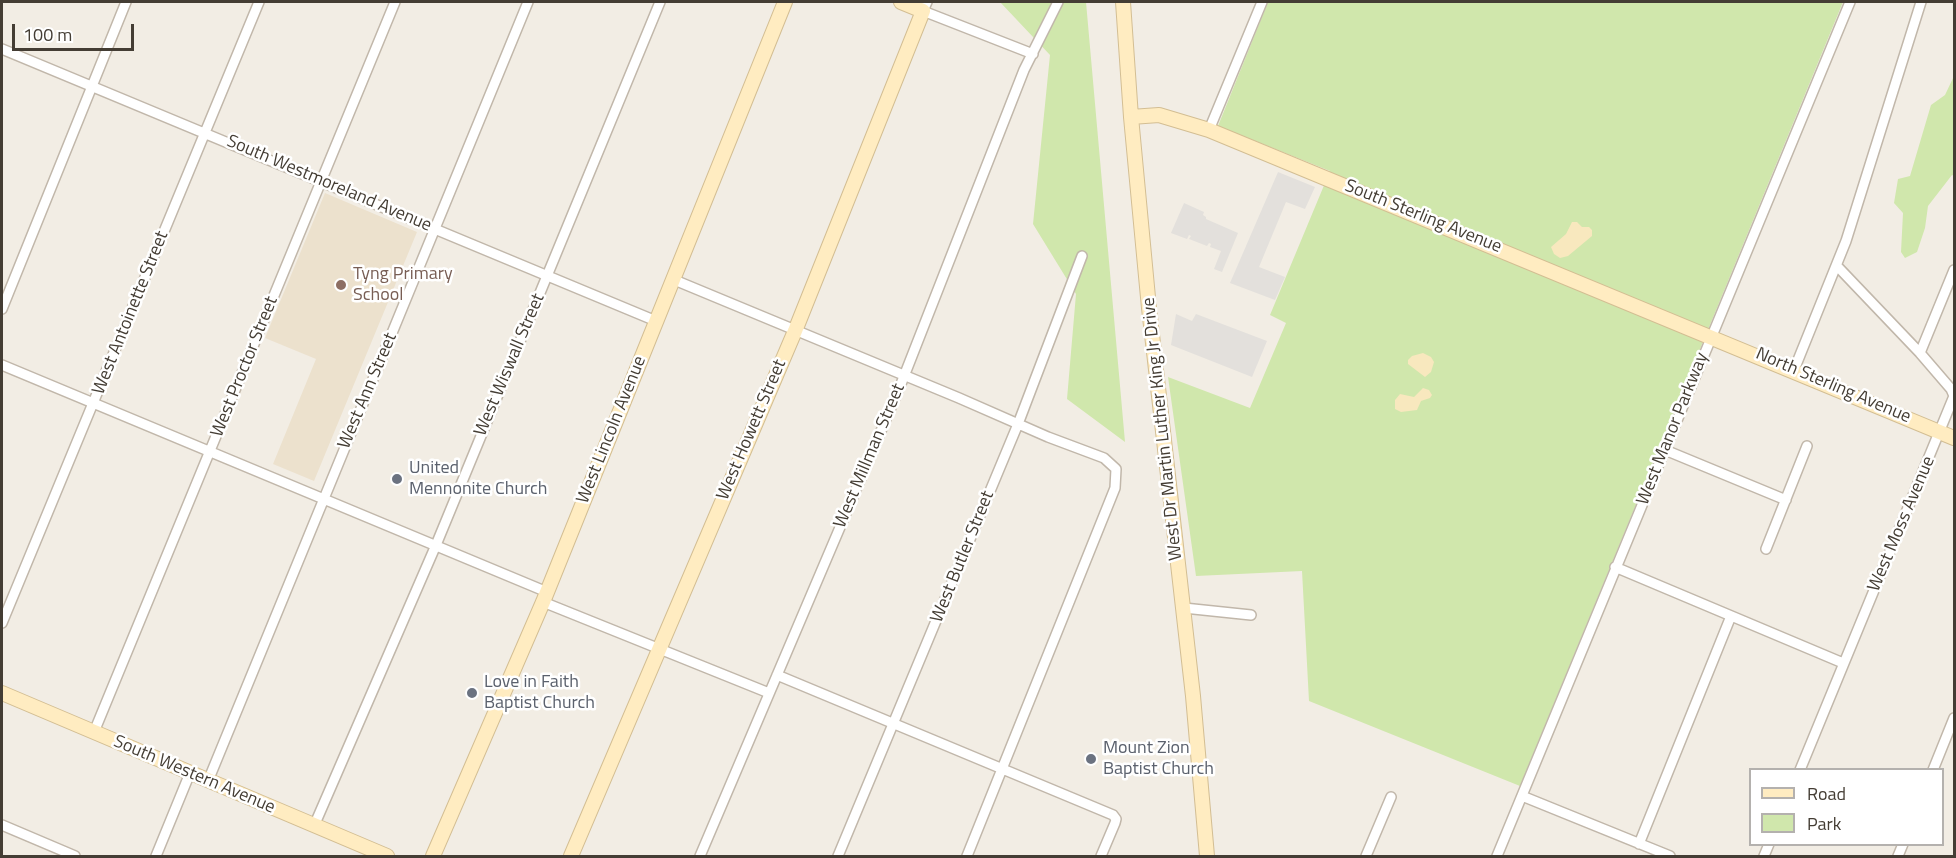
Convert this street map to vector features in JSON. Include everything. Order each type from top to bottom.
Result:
[{"type":"main road","name":"West Lincoln Avenue","points":[[433,856],[545,597],[785,2]]},
{"type":"main road","points":[[901,2],[925,6]]},
{"type":"main road","name":"West Dr Martin Luther King Jr Drive","points":[[1124,2],[1131,117],[1149,308],[1184,608],[1207,856]]},
{"type":"main road","name":"West Howett Street","points":[[571,856],[795,331],[925,6]]},
{"type":"main road","name":"South Sterling Avenue","points":[[1131,117],[1160,115],[1209,130],[1711,335]]},
{"type":"main road","name":"North Sterling Avenue","points":[[1711,335],[1954,438]]},
{"type":"main road","name":"South Western Avenue","points":[[2,693],[387,856]]},
{"type":"street","points":[[2,309],[126,2]]},
{"type":"street","name":"West Antoinette Street","points":[[2,623],[258,2]]},
{"type":"street","name":"West Proctor Street","points":[[94,732],[396,2]]},
{"type":"street","name":"West Ann Street","points":[[208,781],[528,2]]},
{"type":"street","name":"West Wiswall Street","points":[[314,826],[436,545],[660,2]]},
{"type":"street","name":"West Millman Street","points":[[700,856],[904,375],[1024,70],[1058,2]]},
{"type":"street","points":[[1209,130],[1262,2]]},
{"type":"street","name":"West Manor Parkway","points":[[1497,856],[1850,2]]},
{"type":"street","points":[[1794,370],[1837,266],[1921,2]]},
{"type":"street","points":[[925,6],[1033,54]]},
{"type":"street","name":"South Westmoreland Avenue","points":[[2,49],[656,321]]},
{"type":"street","name":"West Butler Street","points":[[838,856],[1018,424],[1082,256]]},
{"type":"street","name":"West Moss Avenue","points":[[1801,768],[1954,396],[1951,389],[1920,353],[1837,266]]},
{"type":"street","points":[[1920,353],[1954,270]]},
{"type":"street","points":[[672,279],[1107,460],[1116,469],[1115,488],[966,856]]},
{"type":"street","points":[[2,364],[436,545],[659,649],[769,693]]},
{"type":"street","points":[[1766,549],[1808,446]]},
{"type":"street","points":[[1665,450],[1786,500]]},
{"type":"street","points":[[1615,567],[1843,663]]},
{"type":"street","points":[[1184,608],[1251,615]]},
{"type":"street","points":[[1639,844],[1731,616]]},
{"type":"street","points":[[777,675],[1113,815],[1116,819],[1101,856]]},
{"type":"street","points":[[1934,768],[1954,718]]},
{"type":"street","points":[[156,856],[190,773]]},
{"type":"street","points":[[1522,796],[1670,856]]},
{"type":"street","points":[[1366,856],[1390,797]]},
{"type":"street","points":[[2,825],[75,856]]},
{"type":"shaded area","points":[[1278,172],[1315,187],[1305,209],[1286,202],[1259,267],[1285,277],[1275,300],[1230,283]]},
{"type":"shaded area","name":"Tyng Primary School","points":[[325,193],[417,232],[314,481],[273,464],[316,359],[265,338]]},
{"type":"shaded area","points":[[1184,203],[1204,212],[1206,219],[1238,233],[1222,272],[1214,269],[1221,251],[1210,247],[1209,243],[1207,246],[1189,239],[1191,236],[1189,235],[1187,239],[1171,233]]},
{"type":"shaded area","points":[[1176,314],[1192,321],[1196,314],[1267,341],[1252,377],[1171,345]]},
{"type":"green space","points":[[1000,2],[1086,2],[1125,442],[1067,399],[1076,294],[1033,224],[1050,55]]},
{"type":"green space","points":[[1268,2],[1843,2],[1520,786],[1309,701],[1302,571],[1196,576],[1168,377],[1250,408],[1286,323],[1270,315],[1330,171],[1218,126]]},
{"type":"green space","points":[[1954,76],[1954,176],[1952,175],[1928,206],[1925,228],[1917,252],[1905,258],[1901,252],[1903,213],[1894,203],[1898,179],[1910,176],[1931,105],[1945,95]]},
{"type":"sand","points":[[1572,222],[1577,222],[1582,227],[1589,227],[1592,230],[1592,236],[1568,256],[1560,258],[1554,254],[1551,247],[1566,234]]},
{"type":"sand","points":[[1423,353],[1431,357],[1434,362],[1431,372],[1425,377],[1408,364],[1412,356]]},
{"type":"sand","points":[[1423,388],[1429,390],[1432,395],[1421,401],[1417,410],[1401,412],[1395,409],[1395,400],[1400,394],[1414,397]]},
{"type":"place","name":"Tyng Primary School","points":[[341,285]]},
{"type":"place","name":"United Mennonite Church","points":[[397,479]]},
{"type":"place","name":"Love in Faith Baptist Church","points":[[472,693]]},
{"type":"place","name":"Mount Zion Baptist Church","points":[[1091,759]]}]
